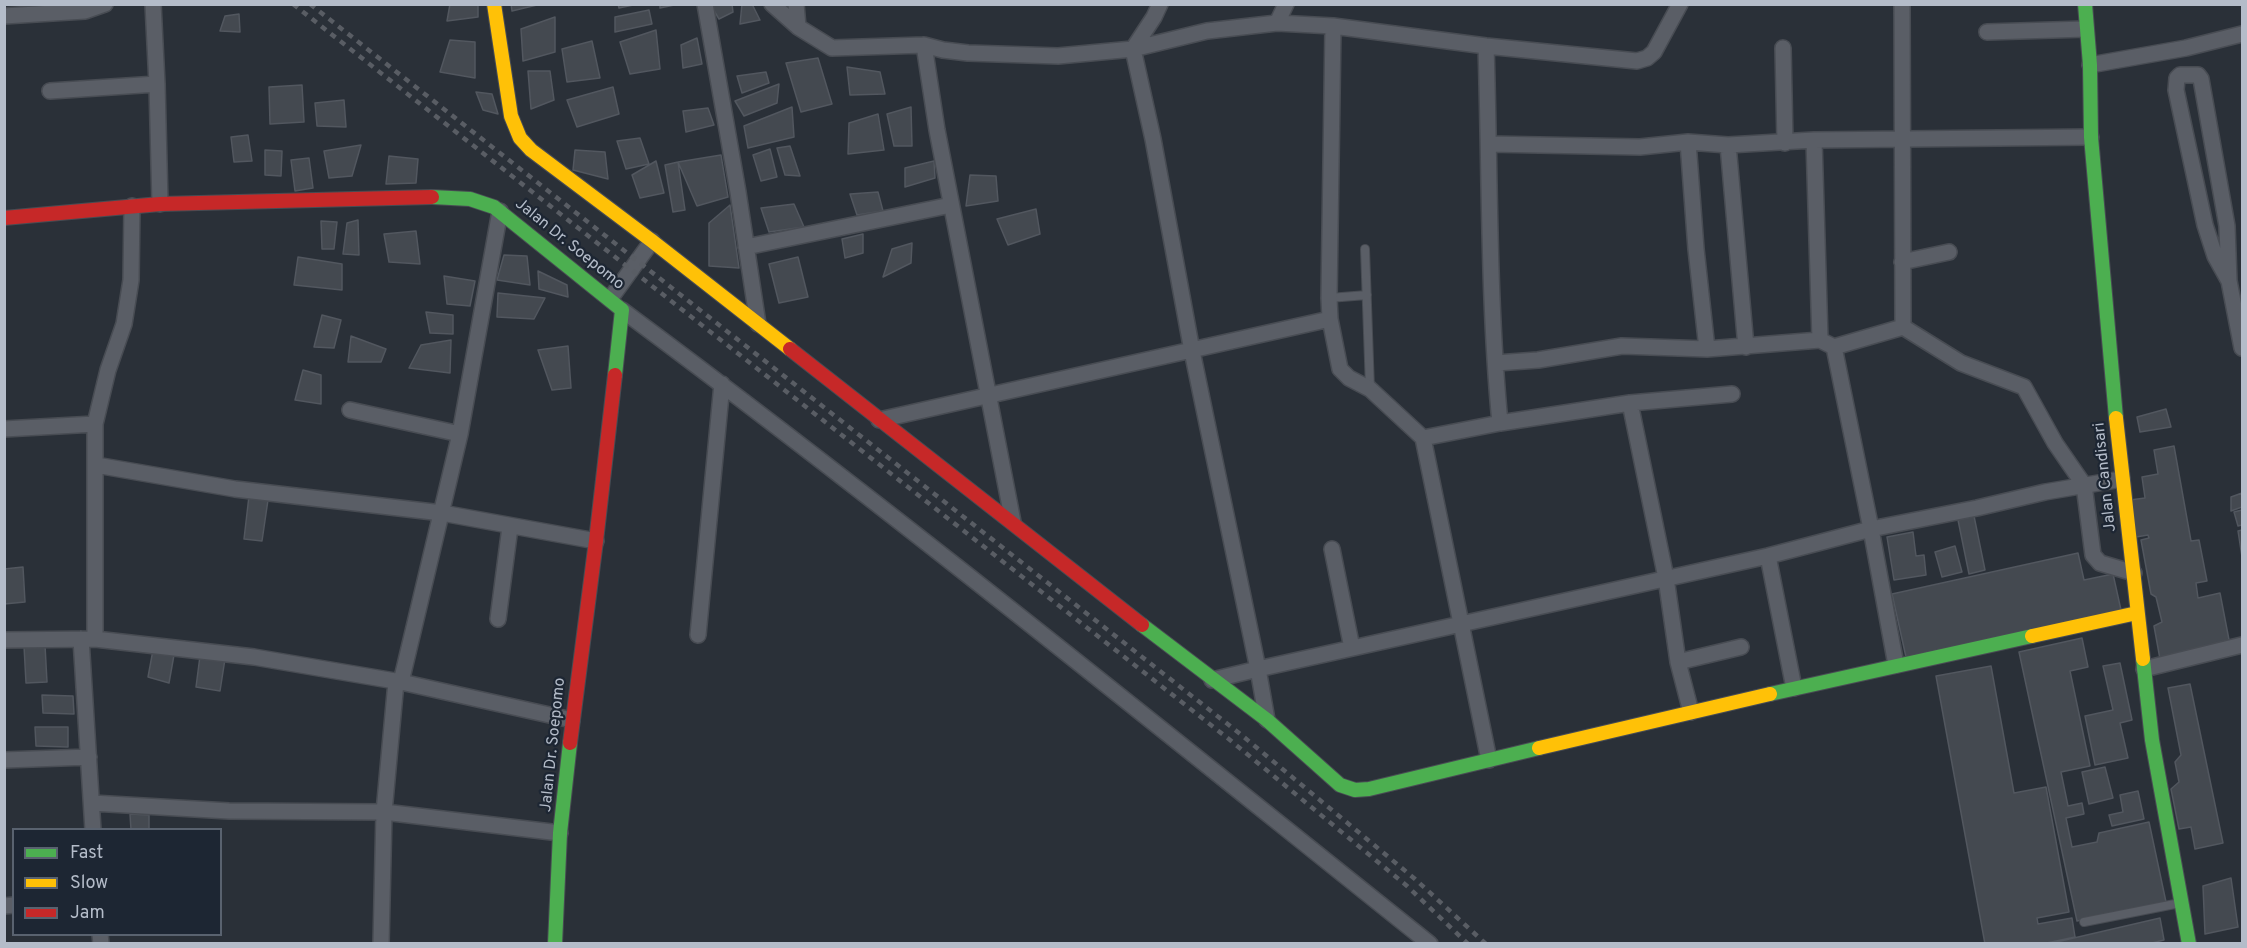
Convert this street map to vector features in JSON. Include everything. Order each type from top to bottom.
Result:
[{"type":"street","points":[[4,16],[85,11],[105,4]]},
{"type":"street","points":[[153,4],[158,84],[160,204]]},
{"type":"street","points":[[494,4],[507,99],[520,138],[531,150],[652,241],[1212,680],[1267,720],[1340,785],[1359,791],[1794,688],[2138,613]]},
{"type":"street","points":[[705,4],[758,324]]},
{"type":"street","points":[[772,4],[798,27],[832,48],[924,45],[942,50],[1058,56],[1132,49],[1207,32],[1277,23],[1333,26],[1486,46],[1637,61],[1647,58],[1654,52],[1680,4]]},
{"type":"street","points":[[796,4],[798,27]]},
{"type":"street","points":[[1160,4],[1132,49],[1153,139],[1192,351],[1267,720]]},
{"type":"street","points":[[1277,23],[1286,4]]},
{"type":"street","points":[[1902,4],[1903,327]]},
{"type":"street","name":"Jalan Candisari","points":[[2085,4],[2090,65],[2102,482],[2134,573],[2152,740],[2175,904],[2189,944]]},
{"type":"street","points":[[1333,26],[1333,155],[1329,298],[1330,319],[1340,369],[1349,378],[1370,389],[1423,438],[1489,760]]},
{"type":"street","points":[[1987,33],[2086,29]]},
{"type":"street","points":[[2090,65],[2186,48],[2242,34]]},
{"type":"street","points":[[924,45],[951,205],[1013,522]]},
{"type":"street","points":[[1486,46],[1492,270],[1500,423]]},
{"type":"street","points":[[1783,48],[1785,143]]},
{"type":"street","points":[[2186,48],[2189,74]]},
{"type":"street","points":[[2229,281],[2215,256],[2205,225],[2176,90],[2177,78],[2180,75],[2198,75],[2201,79],[2227,226],[2229,281],[2242,348]]},
{"type":"street","points":[[50,91],[158,84]]},
{"type":"street","points":[[1490,144],[1640,147],[1688,142],[1728,145],[1814,140],[1903,141],[2091,137]]},
{"type":"street","points":[[1814,140],[1827,344],[1871,529],[1896,665]]},
{"type":"street","points":[[1688,142],[1696,249],[1707,349]]},
{"type":"street","points":[[1728,145],[1746,347]]},
{"type":"street","name":"Jalan Dr. Soepomo","points":[[4,218],[160,204],[450,196],[485,201],[622,310],[560,833],[555,944]]},
{"type":"street","points":[[746,248],[951,205]]},
{"type":"street","points":[[93,828],[88,757],[88,639],[96,465],[95,424],[108,370],[124,324],[131,280],[132,206]]},
{"type":"street","points":[[381,944],[384,812],[399,682],[460,434],[500,211]]},
{"type":"street","points":[[610,299],[652,241]]},
{"type":"street","points":[[1902,262],[1949,252]]},
{"type":"street","points":[[622,310],[722,384],[1046,637],[1430,944]]},
{"type":"street","points":[[879,420],[1330,319]]},
{"type":"street","points":[[1496,363],[1538,360],[1622,346],[1707,349],[1827,344],[1903,327],[1961,363],[2024,387],[2055,442],[2102,482]]},
{"type":"street","points":[[698,635],[722,384]]},
{"type":"street","points":[[1423,438],[1500,423],[1630,403],[1732,394]]},
{"type":"street","points":[[1630,403],[1666,578],[1678,663],[1691,712]]},
{"type":"street","points":[[350,410],[460,434]]},
{"type":"street","points":[[4,429],[95,424]]},
{"type":"street","points":[[96,465],[235,489],[442,513],[596,541]]},
{"type":"street","points":[[1212,680],[1767,556],[1871,529],[2102,482]]},
{"type":"street","points":[[2102,482],[2093,555],[2100,563],[2134,573]]},
{"type":"street","points":[[498,620],[510,526]]},
{"type":"street","points":[[1332,549],[1352,648]]},
{"type":"street","points":[[1767,556],[1794,688]]},
{"type":"street","points":[[4,640],[88,639],[254,657],[399,682],[572,720]]},
{"type":"street","points":[[2144,669],[2242,645]]},
{"type":"street","points":[[1678,663],[1741,647]]},
{"type":"street","points":[[4,760],[88,757]]},
{"type":"street","points":[[92,803],[230,811],[384,812],[560,833]]},
{"type":"lane","points":[[1365,249],[1370,389]]},
{"type":"lane","points":[[1329,298],[1367,295]]},
{"type":"lane","points":[[2084,922],[2175,904]]},
{"type":"building","points":[[450,4],[478,4],[478,17],[447,21]]},
{"type":"building","points":[[511,4],[537,4],[537,5],[512,11]]},
{"type":"building","points":[[618,4],[638,4],[619,8]]},
{"type":"building","points":[[660,4],[679,4],[660,8]]},
{"type":"building","points":[[710,4],[732,4],[733,12],[719,19]]},
{"type":"building","points":[[742,4],[752,4],[760,20],[740,24]]},
{"type":"building","points":[[649,10],[652,24],[615,32],[615,17]]},
{"type":"building","points":[[239,14],[240,32],[220,31],[225,16]]},
{"type":"building","points":[[555,17],[555,52],[523,61],[521,29]]},
{"type":"building","points":[[656,30],[660,69],[630,74],[620,42]]},
{"type":"building","points":[[697,38],[702,64],[683,68],[681,45]]},
{"type":"building","points":[[450,40],[475,42],[475,78],[440,72]]},
{"type":"building","points":[[592,41],[600,78],[567,82],[562,49]]},
{"type":"building","points":[[818,58],[832,104],[801,112],[786,63]]},
{"type":"building","points":[[847,67],[880,72],[885,94],[850,95]]},
{"type":"building","points":[[528,71],[550,71],[554,100],[531,109]]},
{"type":"building","points":[[766,72],[769,83],[742,93],[737,76]]},
{"type":"building","points":[[779,84],[777,103],[744,116],[735,101]]},
{"type":"building","points":[[302,85],[304,122],[270,124],[269,87]]},
{"type":"building","points":[[613,87],[619,114],[577,127],[567,100]]},
{"type":"building","points":[[476,92],[492,94],[498,114],[483,110]]},
{"type":"building","points":[[344,100],[346,127],[317,126],[315,103]]},
{"type":"building","points":[[792,107],[794,137],[748,148],[744,126]]},
{"type":"building","points":[[911,107],[912,146],[894,146],[887,114]]},
{"type":"building","points":[[708,108],[714,125],[686,132],[683,111]]},
{"type":"building","points":[[878,114],[884,150],[848,154],[849,123]]},
{"type":"building","points":[[248,135],[252,161],[234,162],[231,137]]},
{"type":"building","points":[[640,138],[649,164],[626,169],[617,141]]},
{"type":"building","points":[[361,145],[352,176],[329,178],[324,151]]},
{"type":"building","points":[[790,146],[800,176],[785,175],[777,148]]},
{"type":"building","points":[[770,149],[777,177],[761,181],[753,155]]},
{"type":"building","points":[[265,150],[282,151],[281,176],[265,175]]},
{"type":"building","points":[[575,150],[605,152],[608,179],[573,170]]},
{"type":"building","points":[[721,155],[728,197],[697,206],[678,162]]},
{"type":"building","points":[[389,156],[418,159],[416,183],[386,184]]},
{"type":"building","points":[[309,158],[313,188],[295,191],[291,160]]},
{"type":"building","points":[[656,161],[664,193],[640,198],[632,175]]},
{"type":"building","points":[[934,161],[935,178],[905,187],[905,168]]},
{"type":"building","points":[[678,162],[685,210],[673,212],[665,165]]},
{"type":"building","points":[[970,175],[996,176],[998,201],[966,206]]},
{"type":"building","points":[[878,192],[883,211],[857,215],[850,194]]},
{"type":"building","points":[[794,204],[804,227],[769,232],[761,208]]},
{"type":"building","points":[[730,205],[739,268],[709,266],[709,223]]},
{"type":"building","points":[[1036,209],[1040,234],[1008,245],[997,219]]},
{"type":"building","points":[[358,220],[359,255],[343,254],[347,223]]},
{"type":"building","points":[[321,221],[337,222],[334,249],[322,249]]},
{"type":"building","points":[[416,231],[420,264],[389,262],[384,234]]},
{"type":"building","points":[[863,234],[863,253],[845,258],[842,239]]},
{"type":"building","points":[[912,243],[911,263],[883,277],[892,249]]},
{"type":"building","points":[[504,255],[527,256],[530,285],[497,280]]},
{"type":"building","points":[[298,257],[342,264],[342,290],[294,285]]},
{"type":"building","points":[[798,257],[808,297],[779,303],[769,264]]},
{"type":"building","points":[[538,271],[567,285],[568,297],[539,289]]},
{"type":"building","points":[[444,276],[475,281],[470,306],[447,304]]},
{"type":"building","points":[[498,293],[545,298],[534,319],[497,317]]},
{"type":"building","points":[[426,312],[453,315],[453,334],[430,333]]},
{"type":"building","points":[[322,315],[341,320],[334,348],[314,347]]},
{"type":"building","points":[[351,336],[386,349],[381,362],[348,362]]},
{"type":"building","points":[[451,340],[450,373],[409,368],[421,345]]},
{"type":"building","points":[[568,346],[571,388],[552,390],[538,350]]},
{"type":"building","points":[[303,370],[321,375],[321,404],[295,400]]},
{"type":"building","points":[[2166,409],[2171,427],[2140,432],[2137,417]]},
{"type":"building","points":[[2174,446],[2191,541],[2199,540],[2207,581],[2196,583],[2198,598],[2220,593],[2230,645],[2160,659],[2154,626],[2162,622],[2156,597],[2151,594],[2141,540],[2149,538],[2148,535],[2136,537],[2130,500],[2145,498],[2142,477],[2158,474],[2154,450]]},
{"type":"building","points":[[2242,493],[2242,507],[2231,511],[2231,497]]},
{"type":"building","points":[[249,496],[268,500],[262,541],[244,539]]},
{"type":"building","points":[[2242,510],[2242,525],[2238,526],[2234,512]]},
{"type":"building","points":[[1974,516],[1985,570],[1969,574],[1958,520]]},
{"type":"building","points":[[2242,530],[2242,557],[2238,531]]},
{"type":"building","points":[[1913,532],[1916,556],[1924,555],[1926,575],[1894,580],[1887,537]]},
{"type":"building","points":[[1955,546],[1962,572],[1942,577],[1935,552]]},
{"type":"building","points":[[2078,553],[2084,580],[2113,574],[2121,610],[1906,657],[1892,594]]},
{"type":"building","points":[[23,567],[25,602],[4,604],[4,569]]},
{"type":"building","points":[[2082,638],[2088,667],[2070,671],[2090,766],[2061,772],[2068,806],[2082,803],[2084,814],[2066,818],[2072,847],[2097,842],[2099,833],[2149,822],[2166,902],[2077,921],[2019,652]]},
{"type":"building","points":[[45,645],[47,682],[26,683],[24,646]]},
{"type":"building","points":[[153,650],[174,655],[169,683],[148,677]]},
{"type":"building","points":[[200,656],[225,659],[220,691],[196,687]]},
{"type":"building","points":[[2120,663],[2132,720],[2120,723],[2128,758],[2095,765],[2085,716],[2113,710],[2103,666]]},
{"type":"building","points":[[1991,666],[2014,793],[2046,787],[2069,912],[2037,918],[2038,924],[2072,918],[2075,937],[2042,944],[1985,944],[1936,676]]},
{"type":"building","points":[[2190,684],[2223,843],[2195,849],[2191,827],[2179,829],[2171,789],[2179,782],[2175,762],[2181,755],[2168,688]]},
{"type":"building","points":[[42,695],[73,696],[74,714],[43,713]]},
{"type":"building","points":[[35,727],[68,727],[68,747],[36,746]]},
{"type":"building","points":[[2105,767],[2113,798],[2089,804],[2082,772]]},
{"type":"building","points":[[2138,791],[2144,819],[2112,826],[2109,815],[2123,812],[2120,795]]},
{"type":"building","points":[[130,814],[149,815],[149,828],[131,828]]},
{"type":"building","points":[[2231,878],[2238,927],[2205,934],[2203,886]]},
{"type":"building","points":[[2160,918],[2164,940],[2148,944],[2048,944]]},
{"type":"railway","points":[[293,4],[1230,740],[1407,886],[1468,944]]},
{"type":"railway","points":[[310,4],[1239,733],[1415,879],[1486,944]]},
{"type":"traffic: fast","points":[[2085,4],[2090,65],[2091,137],[2116,418]]},
{"type":"traffic: fast","points":[[432,197],[470,199],[494,207],[622,310],[615,375]]},
{"type":"traffic: fast","points":[[1142,625],[1267,720],[1340,785],[1355,790],[1369,789],[1539,748]]},
{"type":"traffic: fast","points":[[1770,694],[2032,636]]},
{"type":"traffic: fast","points":[[2143,659],[2152,740],[2189,944]]},
{"type":"traffic: fast","points":[[555,944],[560,833],[570,743]]},
{"type":"traffic: slow","points":[[494,4],[511,116],[520,138],[531,150],[790,349]]},
{"type":"traffic: slow","points":[[2116,418],[2143,659]]},
{"type":"traffic: slow","points":[[2032,636],[2137,613]]},
{"type":"traffic: slow","points":[[1539,748],[1770,694]]},
{"type":"traffic: jam","points":[[4,218],[160,204],[432,197]]},
{"type":"traffic: jam","points":[[790,349],[1142,625]]},
{"type":"traffic: jam","points":[[570,743],[615,375]]}]
